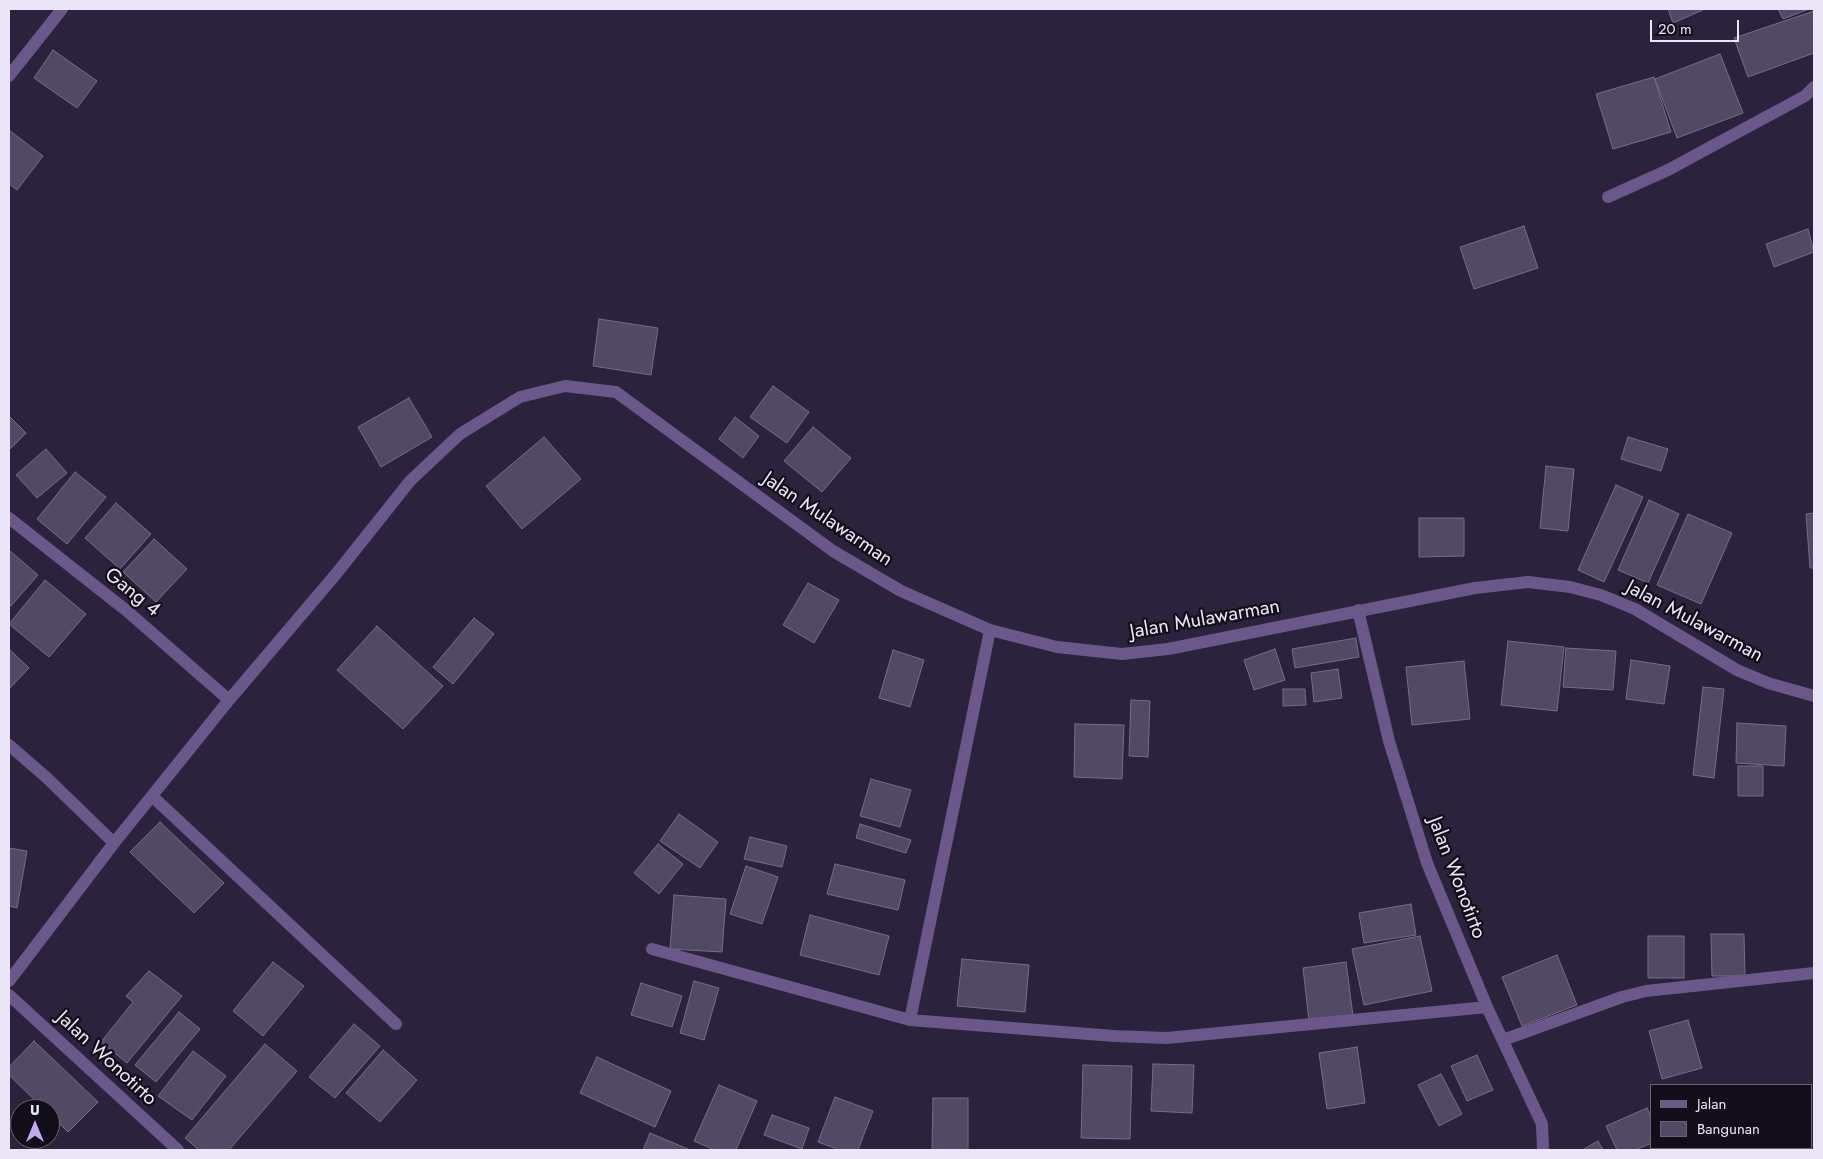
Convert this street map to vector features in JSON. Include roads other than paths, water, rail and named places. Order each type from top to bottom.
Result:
[{"type":"street","points":[[9,76],[62,9]]},
{"type":"street","points":[[1608,197],[1708,149],[1805,96],[1814,87]]},
{"type":"street","name":"Jalan Mulawarman","points":[[229,700],[336,574],[410,481],[460,434],[520,398],[565,386],[616,392],[833,550],[901,590],[990,630],[1057,647],[1122,654],[1168,649],[1358,610],[1528,582],[1570,587],[1601,595],[1635,609],[1737,670],[1768,683],[1814,696]]},
{"type":"street","name":"Gang 4","points":[[9,518],[127,611],[229,700]]},
{"type":"street","name":"Jalan Wonotirto","points":[[1358,610],[1389,741],[1427,862],[1487,1007],[1542,1124],[1543,1150]]},
{"type":"street","points":[[910,1020],[990,630]]},
{"type":"street","points":[[9,981],[114,843],[229,700]]},
{"type":"street","points":[[9,745],[47,778],[114,843]]},
{"type":"street","points":[[152,796],[396,1024]]},
{"type":"street","points":[[652,949],[910,1020],[1114,1036],[1167,1038],[1487,1007]]},
{"type":"street","points":[[1503,1040],[1638,993],[1814,973]]},
{"type":"street","name":"Jalan Wonotirto","points":[[9,995],[178,1150]]}]
